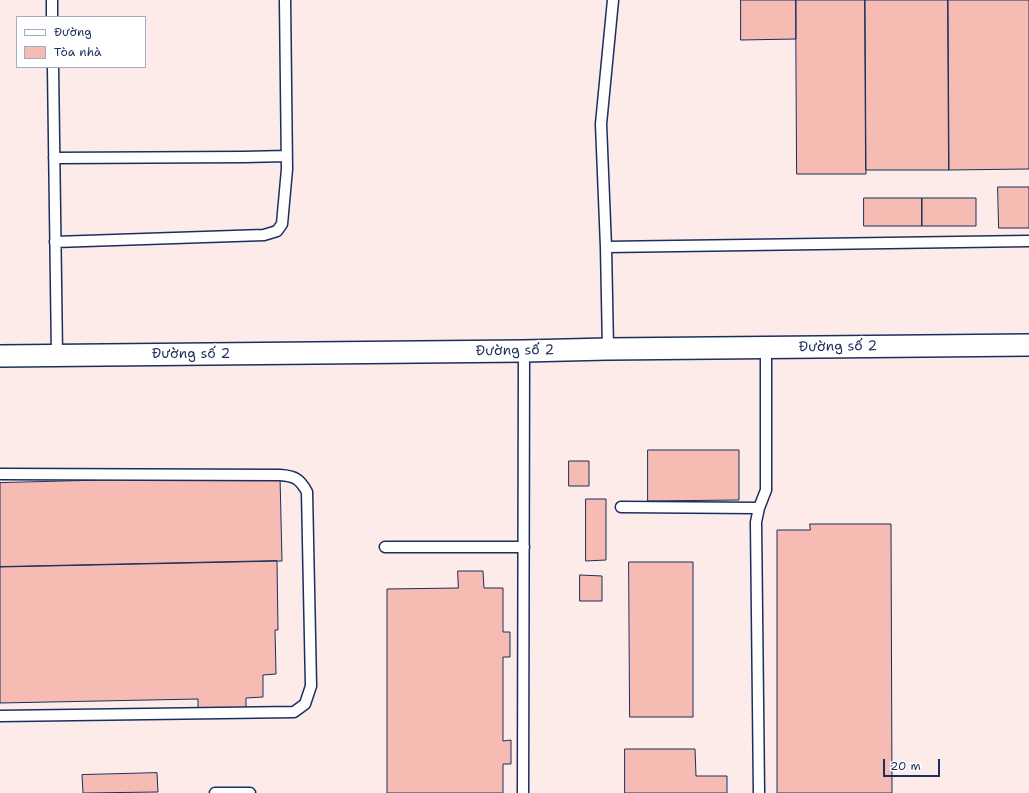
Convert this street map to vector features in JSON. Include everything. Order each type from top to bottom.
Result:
[{"type":"street","name":"Đường số 2","points":[[0,356],[1029,345]]},
{"type":"lane","points":[[52,0],[52,16]]},
{"type":"lane","points":[[55,242],[256,236],[272,234],[277,231],[282,224],[287,180],[288,122],[285,0]]},
{"type":"lane","points":[[608,349],[601,124],[613,0]]},
{"type":"lane","points":[[53,68],[57,355]]},
{"type":"lane","points":[[54,158],[287,156]]},
{"type":"lane","points":[[606,248],[1029,241]]},
{"type":"lane","points":[[759,793],[756,522],[759,508],[766,490],[766,348]]},
{"type":"lane","points":[[524,351],[524,793]]},
{"type":"lane","points":[[0,474],[280,475],[290,476],[301,481],[307,492],[311,686],[305,704],[294,712],[0,716]]},
{"type":"lane","points":[[621,507],[759,508]]},
{"type":"lane","points":[[385,547],[524,547]]},
{"type":"lane","points":[[215,793],[250,793]]},
{"type":"shaded area","points":[[0,0],[1029,0],[1029,793],[0,793]]},
{"type":"building","points":[[741,0],[796,0],[796,39],[741,40]]},
{"type":"building","points":[[796,0],[865,0],[866,174],[797,174]]},
{"type":"building","points":[[865,0],[948,0],[949,170],[866,170]]},
{"type":"building","points":[[948,0],[1029,0],[1029,169],[949,170]]},
{"type":"building","points":[[998,187],[1029,187],[1029,228],[999,228]]},
{"type":"building","points":[[864,198],[922,198],[922,226],[864,226]]},
{"type":"building","points":[[922,198],[976,198],[976,226],[922,226]]},
{"type":"building","points":[[648,450],[739,450],[739,500],[648,501]]},
{"type":"building","points":[[569,461],[589,461],[589,486],[569,486]]},
{"type":"building","points":[[280,476],[282,561],[0,567],[0,483]]},
{"type":"building","points":[[586,499],[606,499],[606,560],[586,561]]},
{"type":"building","points":[[810,524],[891,524],[892,793],[777,793],[777,530],[810,530]]},
{"type":"building","points":[[277,561],[278,630],[275,630],[276,674],[263,675],[263,697],[246,698],[246,710],[198,711],[198,699],[0,703],[0,567]]},
{"type":"building","points":[[629,562],[693,562],[693,717],[630,717]]},
{"type":"building","points":[[458,571],[483,571],[484,588],[503,588],[503,632],[510,632],[510,657],[503,657],[503,741],[511,740],[511,764],[503,764],[503,793],[387,793],[387,589],[458,588]]},
{"type":"building","points":[[580,575],[602,576],[602,601],[580,601]]},
{"type":"building","points":[[625,749],[695,749],[696,776],[727,776],[727,793],[625,793]]},
{"type":"building","points":[[157,773],[158,792],[83,793],[82,775]]}]
